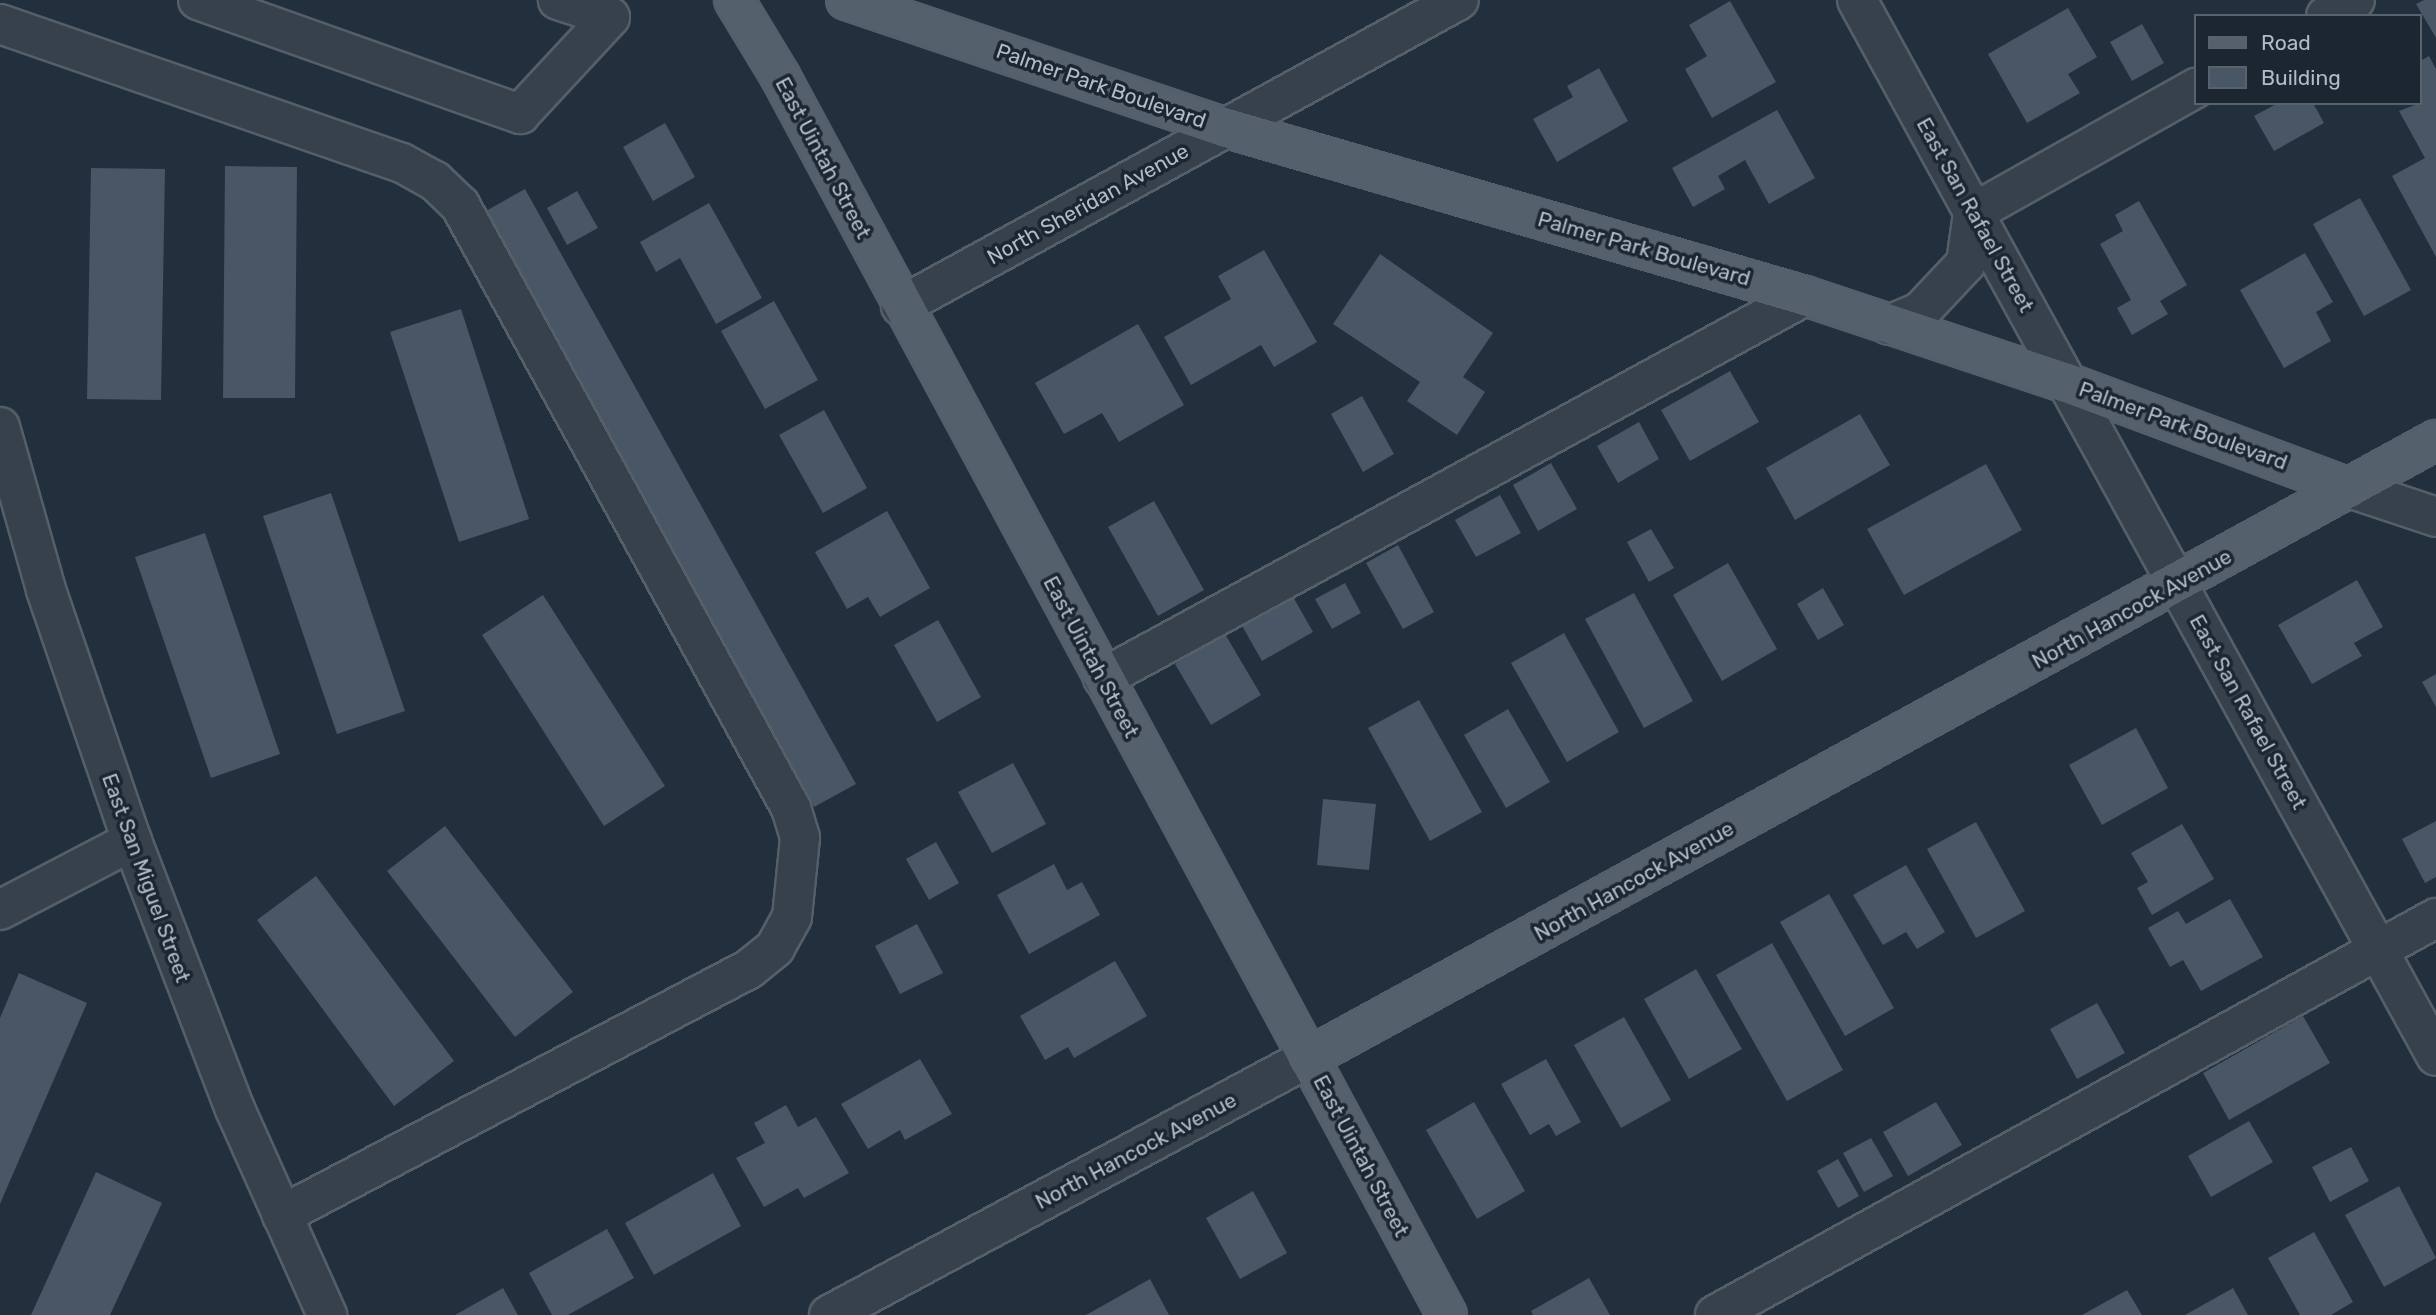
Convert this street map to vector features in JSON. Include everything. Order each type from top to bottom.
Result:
[{"type":"main road","name":"East Uintah Street","points":[[734,0],[780,76],[901,306],[1447,1315]]},
{"type":"main road","name":"Palmer Park Boulevard","points":[[846,0],[1227,128],[1805,296],[2067,383],[2349,488]]},
{"type":"main road","name":"North Hancock Avenue","points":[[1308,1058],[2178,584],[2436,440]]},
{"type":"street","points":[[198,0],[520,114],[610,17],[558,0]]},
{"type":"street","name":"North Sheridan Avenue","points":[[901,306],[1458,0]]},
{"type":"street","name":"East San Rafael Street","points":[[1857,0],[2436,1056]]},
{"type":"street","points":[[2330,14],[2355,0]]},
{"type":"street","points":[[0,24],[402,163],[435,181],[460,205],[791,808],[800,838],[792,917],[775,948],[749,970],[282,1215]]},
{"type":"street","points":[[1889,325],[1920,312],[1966,263],[1973,213],[2194,89]]},
{"type":"street","points":[[1102,678],[1805,296]]},
{"type":"street","name":"East San Miguel Street","points":[[0,427],[46,590],[132,842],[235,1109],[327,1315]]},
{"type":"street","name":"Palmer Park Boulevard","points":[[2349,488],[2436,517]]},
{"type":"street","points":[[0,910],[132,842]]},
{"type":"street","points":[[1715,1315],[2436,918]]},
{"type":"street","name":"North Hancock Avenue","points":[[829,1315],[1308,1058]]},
{"type":"building","points":[[2424,0],[2436,0],[2436,38],[2422,14],[2416,4]]},
{"type":"building","points":[[1730,1],[1776,82],[1712,118],[1685,69],[1707,56],[1689,25]]},
{"type":"building","points":[[2068,8],[2097,57],[2068,74],[2080,93],[2027,123],[1988,54]]},
{"type":"building","points":[[2142,24],[2164,63],[2132,81],[2110,42]]},
{"type":"building","points":[[2429,56],[2436,69],[2436,257],[2392,176],[2425,158],[2399,111],[2422,105],[2422,60]]},
{"type":"building","points":[[1599,68],[1628,121],[1557,162],[1533,119],[1573,97],[1567,86]]},
{"type":"building","points":[[2274,105],[2314,105],[2324,123],[2274,151],[2254,116]]},
{"type":"building","points":[[1777,110],[1815,178],[1769,204],[1745,160],[1718,176],[1725,189],[1693,207],[1672,168]]},
{"type":"building","points":[[665,123],[695,177],[653,201],[623,147]]},
{"type":"building","points":[[225,166],[297,167],[295,398],[223,398]]},
{"type":"building","points":[[91,168],[165,169],[161,400],[87,399]]},
{"type":"building","points":[[525,189],[856,784],[814,807],[484,212]]},
{"type":"building","points":[[577,191],[598,228],[567,245],[547,208]]},
{"type":"building","points":[[2360,198],[2411,290],[2364,316],[2313,224]]},
{"type":"building","points":[[2139,201],[2187,285],[2160,301],[2168,314],[2132,335],[2117,308],[2131,300],[2100,244],[2123,231],[2115,215]]},
{"type":"building","points":[[709,203],[762,298],[716,324],[680,258],[656,272],[640,242]]},
{"type":"building","points":[[1264,250],[1317,342],[1274,367],[1261,345],[1191,385],[1164,337],[1231,299],[1218,276]]},
{"type":"building","points":[[2305,253],[2333,302],[2316,312],[2331,341],[2284,368],[2240,290]]},
{"type":"building","points":[[1380,254],[1493,333],[1463,377],[1485,392],[1457,435],[1407,401],[1420,382],[1333,324]]},
{"type":"building","points":[[774,301],[818,380],[765,409],[721,331]]},
{"type":"building","points":[[461,309],[529,519],[459,542],[390,332]]},
{"type":"building","points":[[1138,324],[1184,405],[1119,442],[1102,413],[1064,434],[1035,383]]},
{"type":"building","points":[[1730,371],[1759,422],[1690,461],[1661,410]]},
{"type":"building","points":[[1362,396],[1394,454],[1363,472],[1331,414]]},
{"type":"building","points":[[824,410],[867,488],[823,513],[779,435]]},
{"type":"building","points":[[1860,414],[1890,465],[1795,520],[1766,468]]},
{"type":"building","points":[[1639,422],[1659,459],[1618,483],[1597,446]]},
{"type":"building","points":[[1551,463],[1577,509],[1538,531],[1513,485]]},
{"type":"building","points":[[1986,464],[2022,530],[1904,595],[1867,529]]},
{"type":"building","points":[[331,493],[405,711],[337,734],[263,516]]},
{"type":"building","points":[[1500,495],[1521,533],[1476,557],[1455,520]]},
{"type":"building","points":[[1154,501],[1204,590],[1158,616],[1108,527]]},
{"type":"building","points":[[887,511],[930,588],[880,617],[868,597],[847,609],[815,552]]},
{"type":"building","points":[[1651,529],[1674,568],[1649,582],[1627,542]]},
{"type":"building","points":[[205,533],[280,754],[211,778],[135,557]]},
{"type":"building","points":[[1398,545],[1434,612],[1403,629],[1366,563]]},
{"type":"building","points":[[1728,563],[1777,649],[1722,681],[1673,595]]},
{"type":"building","points":[[2357,580],[2383,627],[2354,643],[2362,656],[2312,684],[2278,625]]},
{"type":"building","points":[[1345,583],[1361,613],[1332,629],[1315,599]]},
{"type":"building","points":[[1823,588],[1844,625],[1818,640],[1797,604]]},
{"type":"building","points":[[1634,593],[1693,701],[1644,728],[1585,619]]},
{"type":"building","points":[[543,595],[665,786],[604,826],[482,635]]},
{"type":"building","points":[[1292,595],[1313,632],[1262,661],[1241,624]]},
{"type":"building","points":[[938,620],[981,697],[937,722],[894,645]]},
{"type":"building","points":[[1564,633],[1619,732],[1567,762],[1511,663]]},
{"type":"building","points":[[1225,634],[1261,695],[1211,725],[1175,664]]},
{"type":"building","points":[[2436,674],[2436,707],[2422,682]]},
{"type":"building","points":[[1419,700],[1482,812],[1430,841],[1368,728]]},
{"type":"building","points":[[1508,709],[1550,782],[1506,808],[1464,735]]},
{"type":"building","points":[[2136,728],[2168,788],[2102,825],[2069,765]]},
{"type":"building","points":[[1013,763],[1046,824],[992,853],[958,792]]},
{"type":"building","points":[[1323,799],[1376,804],[1369,870],[1317,865]]},
{"type":"building","points":[[2436,821],[2436,877],[2425,883],[2402,839]]},
{"type":"building","points":[[1976,822],[2025,911],[1976,938],[1927,849]]},
{"type":"building","points":[[2182,824],[2214,879],[2152,915],[2137,888],[2148,882],[2131,853]]},
{"type":"building","points":[[445,826],[573,992],[515,1037],[387,871]]},
{"type":"building","points":[[936,842],[959,883],[929,900],[906,859]]},
{"type":"building","points":[[1054,864],[1067,890],[1082,882],[1100,915],[1029,954],[997,895]]},
{"type":"building","points":[[1906,865],[1945,932],[1917,949],[1906,932],[1883,945],[1853,895]]},
{"type":"building","points":[[316,876],[454,1061],[394,1106],[257,920]]},
{"type":"building","points":[[1829,894],[1894,1008],[1845,1036],[1780,922]]},
{"type":"building","points":[[2230,899],[2263,957],[2201,991],[2183,960],[2170,967],[2148,928],[2178,911],[2186,924]]},
{"type":"building","points":[[917,924],[943,973],[900,994],[875,946]]},
{"type":"building","points":[[1772,943],[1843,1070],[1787,1101],[1716,975]]},
{"type":"building","points":[[1115,961],[1147,1016],[1074,1058],[1068,1047],[1045,1060],[1020,1016]]},
{"type":"building","points":[[1696,969],[1742,1049],[1689,1079],[1644,999]]},
{"type":"building","points":[[19,973],[87,1003],[0,1204],[0,1018]]},
{"type":"building","points":[[2097,1003],[2125,1053],[2077,1079],[2050,1029]]},
{"type":"building","points":[[2303,1016],[2330,1063],[2229,1120],[2203,1073]]},
{"type":"building","points":[[1624,1017],[1671,1100],[1621,1128],[1574,1045]]},
{"type":"building","points":[[920,1059],[952,1114],[905,1140],[900,1130],[868,1149],[841,1104]]},
{"type":"building","points":[[1546,1059],[1581,1122],[1556,1136],[1549,1124],[1530,1135],[1501,1084]]},
{"type":"building","points":[[1474,1102],[1525,1191],[1477,1219],[1426,1130]]},
{"type":"building","points":[[1936,1102],[1962,1145],[1908,1176],[1883,1132]]},
{"type":"building","points":[[786,1105],[798,1127],[816,1117],[849,1173],[804,1198],[798,1188],[764,1207],[736,1158],[765,1143],[754,1123]]},
{"type":"building","points":[[2249,1121],[2273,1162],[2211,1197],[2188,1156]]},
{"type":"building","points":[[1871,1138],[1893,1176],[1864,1192],[1843,1153]]},
{"type":"building","points":[[2351,1147],[2369,1181],[2330,1202],[2312,1167]]},
{"type":"building","points":[[1838,1159],[1859,1196],[1838,1208],[1817,1171]]},
{"type":"building","points":[[96,1172],[162,1203],[110,1315],[31,1315]]},
{"type":"building","points":[[713,1173],[741,1226],[654,1275],[625,1223]]},
{"type":"building","points":[[2399,1186],[2436,1258],[2384,1287],[2345,1215]]},
{"type":"building","points":[[1253,1191],[1287,1253],[1240,1279],[1206,1218]]},
{"type":"building","points":[[607,1229],[634,1278],[568,1315],[552,1315],[529,1273]]},
{"type":"building","points":[[2314,1232],[2353,1302],[2331,1315],[2300,1315],[2268,1258]]},
{"type":"building","points":[[1589,1278],[1610,1315],[1533,1315],[1531,1311]]},
{"type":"building","points":[[1150,1279],[1169,1315],[1086,1315]]},
{"type":"building","points":[[503,1288],[518,1315],[455,1315]]},
{"type":"building","points":[[2233,1288],[2248,1315],[2185,1315]]},
{"type":"building","points":[[2127,1290],[2142,1315],[2082,1315]]}]
